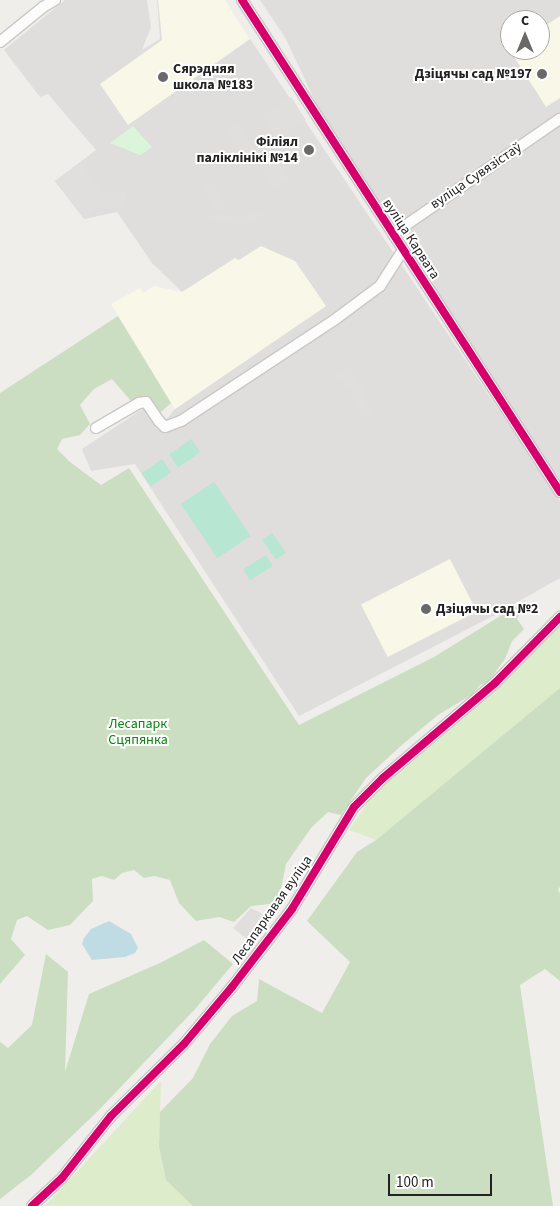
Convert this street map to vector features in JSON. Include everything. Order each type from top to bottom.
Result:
[{"type":"street","points":[[0,42],[45,3],[55,0]]},
{"type":"street","name":"вуліца Карвата","points":[[242,0],[560,492]]},
{"type":"street","name":"вуліца Сувязістаў","points":[[393,234],[560,119]]},
{"type":"street","points":[[96,428],[139,403],[146,402],[158,421],[166,426],[181,420],[337,318],[380,286],[403,250]]},
{"type":"street","name":"Лесапаркавая вуліца","points":[[32,1206],[62,1178],[111,1116],[184,1044],[232,987],[292,909],[354,807],[383,778],[495,683],[560,617]]},
{"type":"shaded area","points":[[65,0],[147,0],[151,27],[142,50],[160,39],[157,0],[224,0],[560,501],[560,578],[495,615],[299,716],[135,464],[91,471],[82,449],[144,408],[158,430],[175,409],[326,306],[239,260],[182,292],[152,263],[117,212],[84,219],[55,181],[96,150],[48,94],[40,97],[4,50]]},
{"type":"shaded area","points":[[158,0],[225,0],[250,39],[128,125],[100,84],[162,40]]},
{"type":"shaded area","points":[[260,0],[560,0],[560,484],[327,127],[286,39]]},
{"type":"shaded area","name":"Дзіцячы сад №197","points":[[560,16],[560,98],[546,107],[516,60],[550,60],[550,23]]},
{"type":"shaded area","points":[[291,97],[306,120],[277,138],[262,116]]},
{"type":"shaded area","points":[[236,123],[254,150],[244,156],[226,130]]},
{"type":"shaded area","points":[[272,152],[290,179],[274,189],[256,163]]},
{"type":"shaded area","points":[[79,163],[102,193],[127,192],[124,208],[99,206],[84,219],[55,181]]},
{"type":"shaded area","points":[[212,183],[226,206],[218,211],[204,188]]},
{"type":"shaded area","points":[[260,209],[264,214],[249,224],[210,221],[211,214],[246,217]]},
{"type":"shaded area","points":[[261,246],[295,261],[326,306],[175,409],[111,304],[140,288],[143,293],[154,286],[182,292],[235,258],[239,260]]},
{"type":"shaded area","points":[[348,365],[366,393],[363,398],[372,415],[364,419],[355,404],[352,390],[335,374]]},
{"type":"shaded area","name":"Дзіцячы сад №2","points":[[450,559],[477,612],[388,657],[361,604]]},
{"type":"shaded area","points":[[251,908],[266,916],[247,939],[233,928]]},
{"type":"green space","points":[[133,126],[152,147],[140,155],[110,143]]},
{"type":"green space","name":"Лесапарк Сцяпянка","points":[[118,316],[171,403],[160,413],[131,401],[112,379],[94,389],[80,405],[90,424],[80,435],[62,439],[57,449],[70,462],[101,485],[129,468],[299,725],[434,657],[526,600],[517,619],[524,629],[512,641],[505,659],[488,682],[480,685],[473,694],[438,715],[403,744],[366,778],[341,815],[328,812],[311,828],[286,864],[278,903],[251,906],[234,922],[219,917],[196,921],[179,903],[170,880],[154,876],[144,878],[134,870],[122,873],[114,880],[102,876],[92,879],[93,901],[70,925],[48,930],[27,916],[17,920],[11,939],[25,955],[0,984],[0,393]]},
{"type":"green space","points":[[191,439],[200,452],[178,468],[169,454]]},
{"type":"green space","points":[[162,459],[171,472],[151,486],[142,473]]},
{"type":"green space","points":[[214,482],[250,536],[217,558],[181,504]]},
{"type":"green space","points":[[272,533],[286,553],[276,560],[262,540]]},
{"type":"green space","points":[[266,555],[273,566],[250,580],[243,569]]},
{"type":"green space","points":[[560,625],[560,688],[376,840],[349,830],[373,795],[519,668]]},
{"type":"green space","points":[[560,688],[560,887],[558,889],[560,894],[560,981],[545,969],[520,985],[553,1206],[193,1206],[166,1180],[159,1147],[160,1112],[193,1078],[210,1044],[232,1016],[257,1001],[259,979],[322,1013],[350,962],[307,921],[357,852],[376,840]]},
{"type":"green space","points":[[204,940],[233,964],[196,1008],[98,1111],[31,1175],[0,1199],[0,1042],[8,1048],[32,1025],[46,954],[68,972],[65,1072],[89,994],[162,962]]},
{"type":"green space","points":[[161,1081],[159,1147],[166,1180],[193,1206],[45,1206]]},
{"type":"water","points":[[109,921],[131,934],[138,948],[135,953],[125,957],[92,960],[82,944],[84,938],[91,929]]},
{"type":"cycle path","points":[[242,0],[560,492]]},
{"type":"cycle path","points":[[32,1206],[62,1178],[111,1116],[184,1044],[232,987],[292,909],[354,807],[383,778],[495,683],[560,617]]},
{"type":"place","name":"Дзіцячы сад №197","points":[[542,74]]},
{"type":"place","name":"Сярэдняя школа №183","points":[[163,77]]},
{"type":"place","name":"Філіял паліклінікі №14","points":[[309,150]]},
{"type":"place","name":"Дзіцячы сад №2","points":[[426,609]]}]
